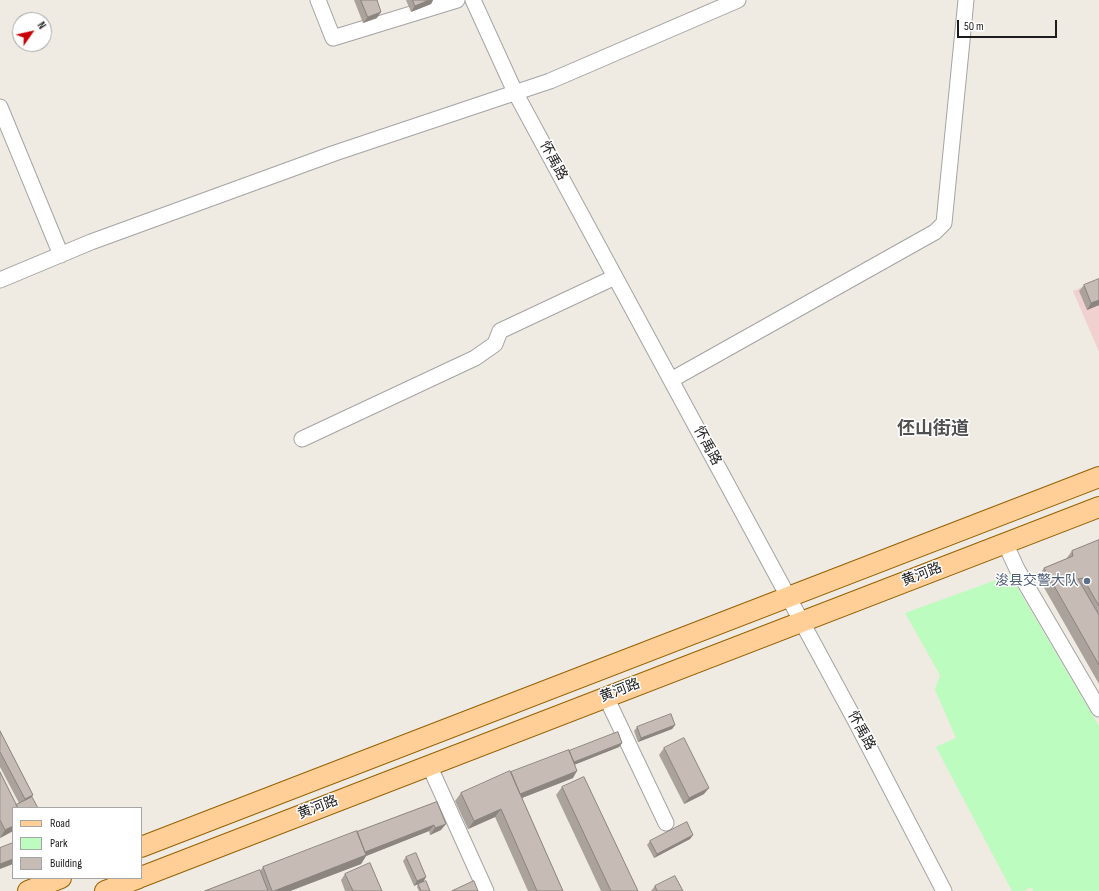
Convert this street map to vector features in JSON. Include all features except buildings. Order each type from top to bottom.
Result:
[{"type":"main road","name":"黄河路","points":[[142,847],[1099,477]]},
{"type":"main road","name":"黄河路","points":[[142,877],[1099,507]]},
{"type":"main road","points":[[28,891],[58,879]]},
{"type":"main road","name":"黄河路","points":[[105,891],[137,879]]},
{"type":"street","points":[[318,0],[333,38],[457,0]]},
{"type":"street","name":"怀禹路","points":[[473,0],[515,92],[802,622],[944,891]]},
{"type":"street","points":[[0,280],[61,255],[334,153],[550,81],[738,0]]},
{"type":"street","points":[[671,380],[928,236],[944,223],[966,0]]},
{"type":"street","points":[[0,107],[61,255]]},
{"type":"street","points":[[302,439],[475,358],[495,344],[500,331],[615,277]]},
{"type":"street","points":[[1005,543],[1017,568],[1099,709]]},
{"type":"street","points":[[606,697],[666,823]]},
{"type":"street","points":[[429,765],[486,891]]},
{"type":"shaded area","points":[[1099,280],[1099,352],[1073,291]]},
{"type":"green space","points":[[1010,575],[1099,726],[1099,891],[1033,891],[1031,887],[1024,891],[1012,891],[936,747],[956,738],[935,690],[940,675],[905,613]]},
{"type":"place","name":"浚县交警大队","points":[[1087,581]]},
{"type":"district","name":"伾山街道","points":[[933,429]]}]
